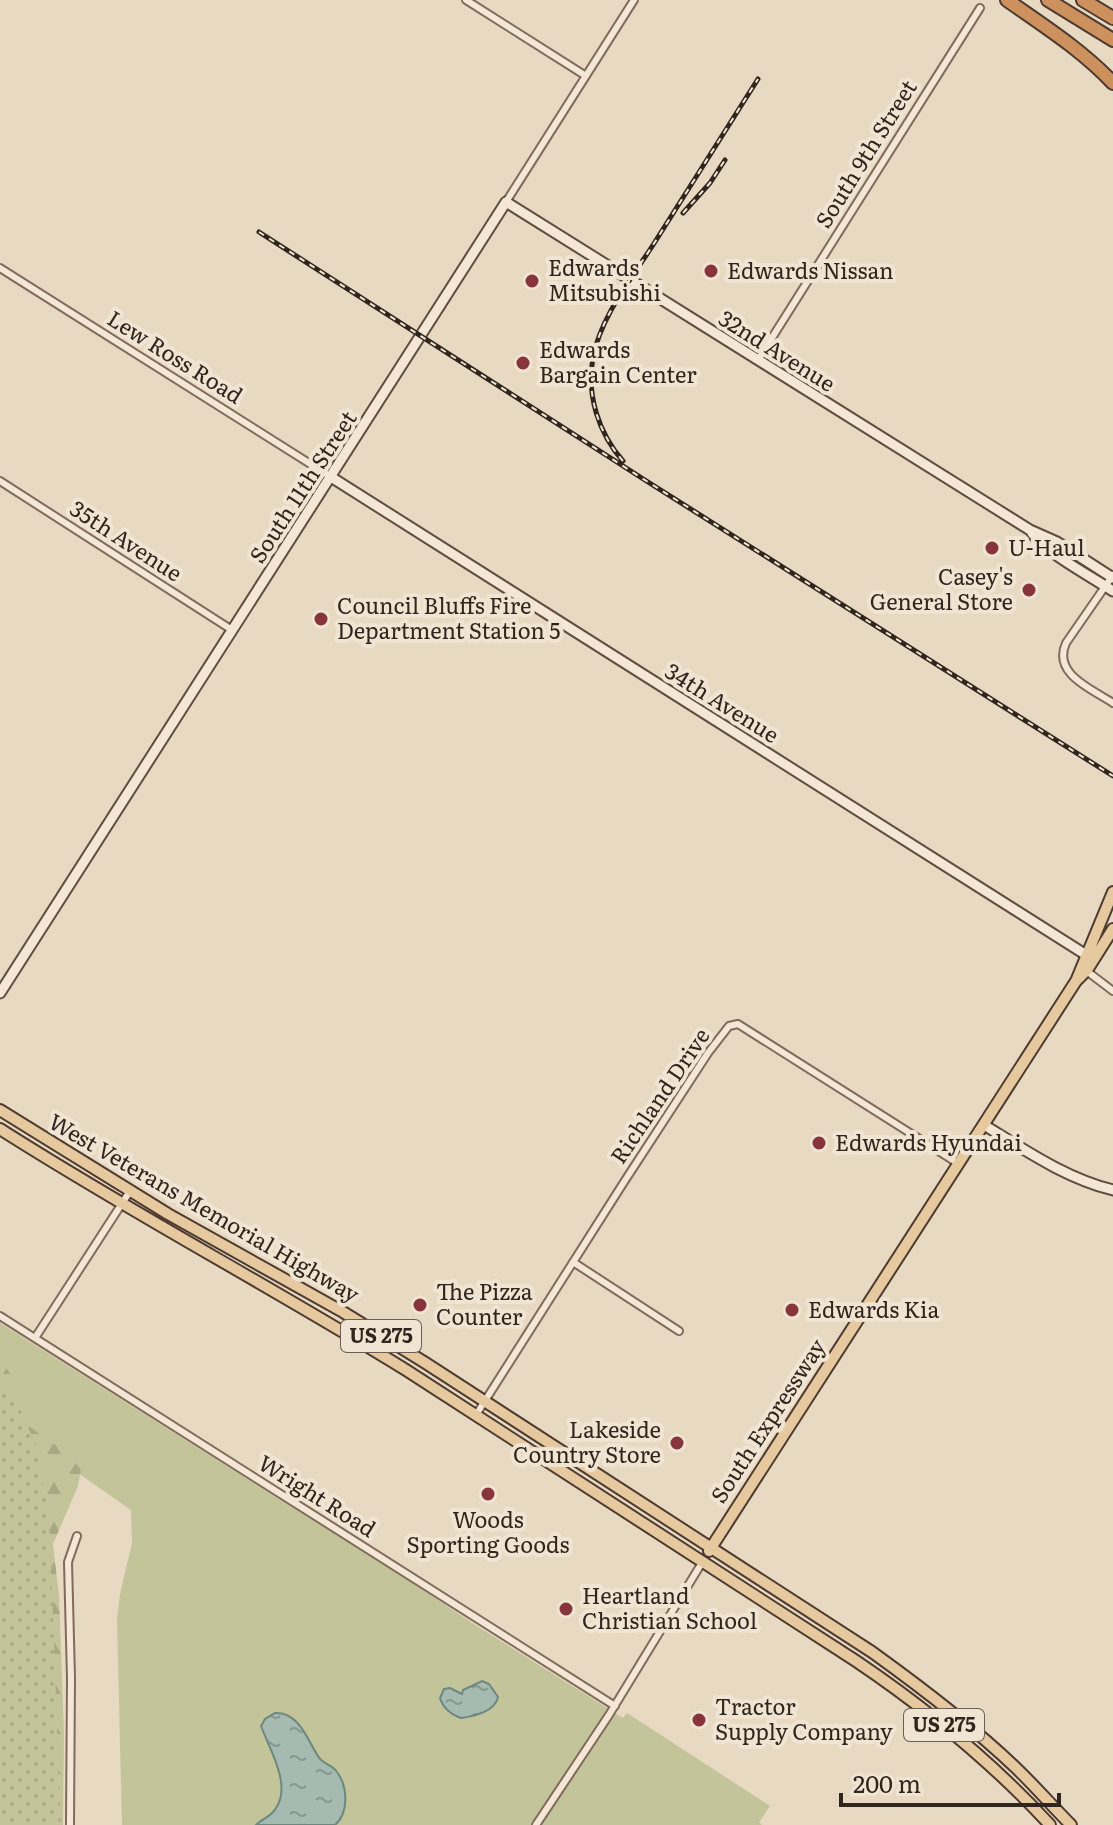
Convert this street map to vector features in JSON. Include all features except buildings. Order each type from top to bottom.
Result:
[{"type":"highway","points":[[1007,0],[1070,44],[1113,83]]},
{"type":"highway","points":[[1048,0],[1113,40]]},
{"type":"highway","points":[[1083,0],[1113,18]]},
{"type":"main road","name":"South Expressway","points":[[703,1561],[1084,968],[1113,892]]},
{"type":"main road","name":"South Expressway","points":[[1090,957],[1113,929]]},
{"type":"main road","name":"West Veterans Memorial Highway","points":[[0,1110],[130,1191],[343,1312],[711,1547]]},
{"type":"main road","name":"West Veterans Memorial Highway","points":[[0,1129],[335,1326],[703,1561]]},
{"type":"main road","name":"US 275","points":[[711,1547],[910,1679],[993,1747],[1071,1825]]},
{"type":"main road","name":"US 275","points":[[703,1561],[916,1703],[994,1768],[1050,1825]]},
{"type":"street","points":[[466,0],[586,76]]},
{"type":"street","name":"South 11th Street","points":[[0,993],[634,0]]},
{"type":"street","name":"South 9th Street","points":[[758,360],[980,8]]},
{"type":"street","name":"32nd Avenue","points":[[506,202],[1030,530],[1048,548],[1111,581]]},
{"type":"street","name":"Lew Ross Road","points":[[0,268],[331,477]]},
{"type":"street","name":"34th Avenue","points":[[331,477],[1090,957]]},
{"type":"street","name":"35th Avenue","points":[[0,481],[232,630]]},
{"type":"street","points":[[1111,581],[1066,643],[1062,656],[1072,676],[1113,703]]},
{"type":"street","points":[[1084,968],[1113,991]]},
{"type":"street","name":"Richland Drive","points":[[476,1415],[708,1053],[733,1024],[738,1024],[959,1164]]},
{"type":"street","points":[[984,1125],[1054,1167],[1113,1190]]},
{"type":"street","points":[[35,1338],[130,1191]]},
{"type":"street","points":[[573,1262],[679,1331]]},
{"type":"street","name":"Wright Road","points":[[0,1316],[615,1706]]},
{"type":"street","points":[[70,1825],[68,1562],[77,1536]]},
{"type":"street","points":[[536,1825],[615,1706],[703,1561]]},
{"type":"street","points":[[1050,1825],[1059,1813]]},
{"type":"green space","points":[[0,1323],[623,1718],[627,1713],[770,1806],[759,1822],[762,1825],[122,1825],[117,1619],[132,1543],[131,1510],[35,1443],[0,1386]]},
{"type":"green space","points":[[0,1362],[13,1381],[25,1422],[81,1469],[78,1486],[53,1544],[59,1595],[64,1733],[63,1825],[11,1825],[0,1729]]},
{"type":"green space","points":[[0,1386],[12,1392],[35,1443],[49,1515],[61,1825],[0,1825]]},
{"type":"water","points":[[482,1681],[489,1684],[498,1697],[488,1710],[461,1718],[443,1705],[440,1698],[444,1689],[450,1688],[462,1694],[463,1690]]},
{"type":"water","points":[[275,1713],[296,1722],[320,1759],[335,1769],[341,1778],[345,1807],[335,1825],[256,1825],[276,1808],[282,1789],[278,1767],[261,1726],[265,1719]]},
{"type":"railway","points":[[623,461],[607,439],[593,400],[591,372],[602,328],[617,299],[758,79]]},
{"type":"railway","points":[[683,213],[710,183],[725,160]]},
{"type":"railway","points":[[259,232],[1113,776]]},
{"type":"place","name":"Edwards Nissan","points":[[711,271]]},
{"type":"place","name":"Edwards Mitsubishi","points":[[532,281]]},
{"type":"place","name":"Edwards Bargain Center","points":[[523,363]]},
{"type":"place","name":"U-Haul","points":[[992,548]]},
{"type":"place","name":"Casey's General Store","points":[[1029,590]]},
{"type":"place","name":"Council Bluffs Fire Department Station 5","points":[[321,619]]},
{"type":"place","name":"Edwards Hyundai","points":[[819,1143]]},
{"type":"place","name":"The Pizza Counter","points":[[420,1305]]},
{"type":"place","name":"Edwards Kia","points":[[792,1310]]},
{"type":"place","name":"Lakeside Country Store","points":[[677,1443]]},
{"type":"place","name":"Woods Sporting Goods","points":[[488,1494]]},
{"type":"place","name":"Heartland Christian School","points":[[566,1609]]},
{"type":"place","name":"Tractor Supply Company","points":[[699,1720]]}]
